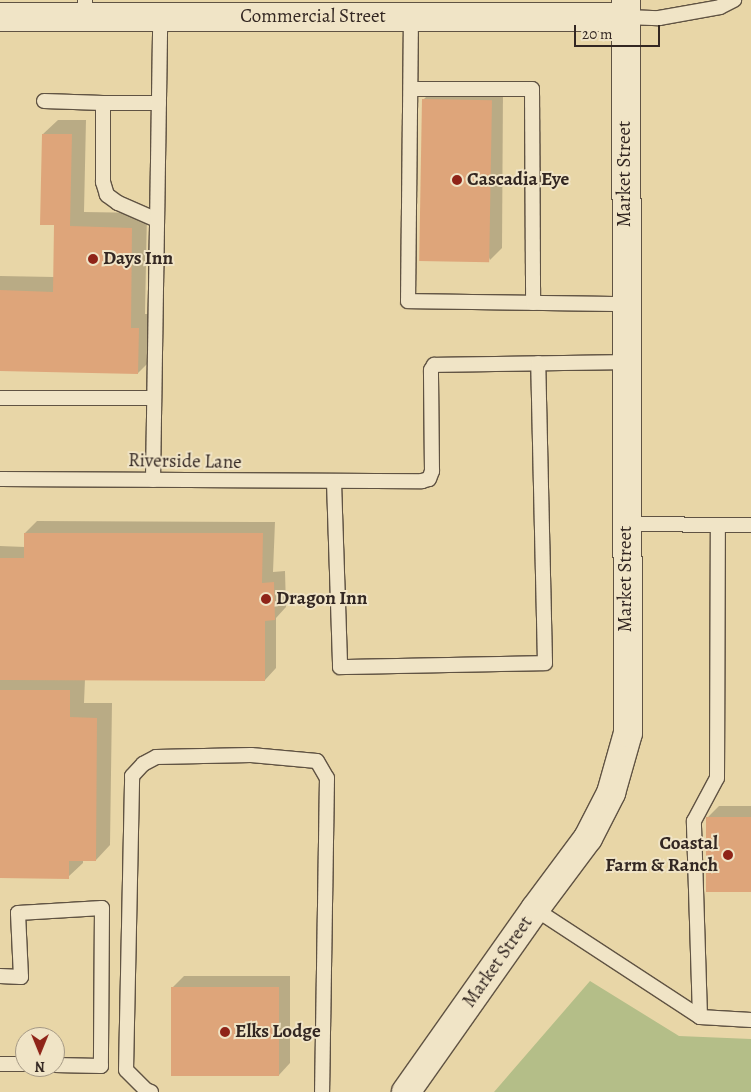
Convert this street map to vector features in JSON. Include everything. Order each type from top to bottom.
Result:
[{"type":"street","name":"Commercial Street","points":[[0,18],[85,9],[160,18],[411,16],[626,8]]},
{"type":"street","name":"Market Street","points":[[406,1092],[535,909],[588,838],[611,793],[628,733],[625,362],[626,8]]},
{"type":"lane","points":[[626,8],[659,18],[720,7],[734,0]]},
{"type":"lane","points":[[411,16],[408,301],[625,304]]},
{"type":"lane","points":[[153,480],[160,18]]},
{"type":"lane","points":[[411,88],[532,90],[533,303]]},
{"type":"lane","points":[[44,101],[159,103]]},
{"type":"lane","points":[[104,103],[102,182],[107,195],[118,203],[157,220]]},
{"type":"lane","points":[[334,482],[340,667],[545,663],[538,363],[625,362]]},
{"type":"lane","name":"Riverside Lane","points":[[0,479],[371,482],[430,479],[432,471],[431,370],[434,365],[538,363]]},
{"type":"lane","points":[[0,398],[154,398]]},
{"type":"lane","points":[[626,524],[751,525]]},
{"type":"lane","points":[[700,1017],[694,821],[717,778],[718,525]]},
{"type":"lane","points":[[151,1092],[146,1090],[126,1070],[132,776],[143,764],[156,757],[251,755],[317,761],[327,778],[322,1092]]},
{"type":"lane","points":[[0,976],[21,977],[18,913],[102,908],[101,1066],[65,1065]]},
{"type":"lane","points":[[535,909],[700,1017],[751,1020]]},
{"type":"lane","points":[[0,1064],[15,1064]]},
{"type":"green space","points":[[590,981],[679,1036],[751,1039],[751,1092],[494,1092]]},
{"type":"building","name":"Cascadia Eye","points":[[422,99],[492,100],[489,262],[419,261]]},
{"type":"building","name":"Days Inn","points":[[42,134],[72,134],[70,226],[132,228],[131,328],[139,328],[138,374],[0,371],[0,290],[53,292],[54,225],[40,225]]},
{"type":"building","points":[[24,533],[263,533],[262,583],[274,582],[275,620],[265,621],[265,681],[0,680],[0,558],[24,558]]},
{"type":"building","points":[[0,690],[70,690],[70,717],[97,718],[96,861],[69,861],[69,879],[0,878]]},
{"type":"building","name":"Coastal Farm & Ranch","points":[[706,817],[751,817],[751,892],[706,892]]},
{"type":"building","name":"Elks Lodge","points":[[171,987],[279,987],[279,1076],[171,1076]]},
{"type":"place","name":"Cascadia Eye","points":[[457,180]]},
{"type":"place","name":"Days Inn","points":[[93,259]]},
{"type":"place","name":"Dragon Inn","points":[[266,599]]},
{"type":"place","name":"Coastal Farm & Ranch","points":[[728,855]]},
{"type":"place","name":"Elks Lodge","points":[[225,1032]]}]
